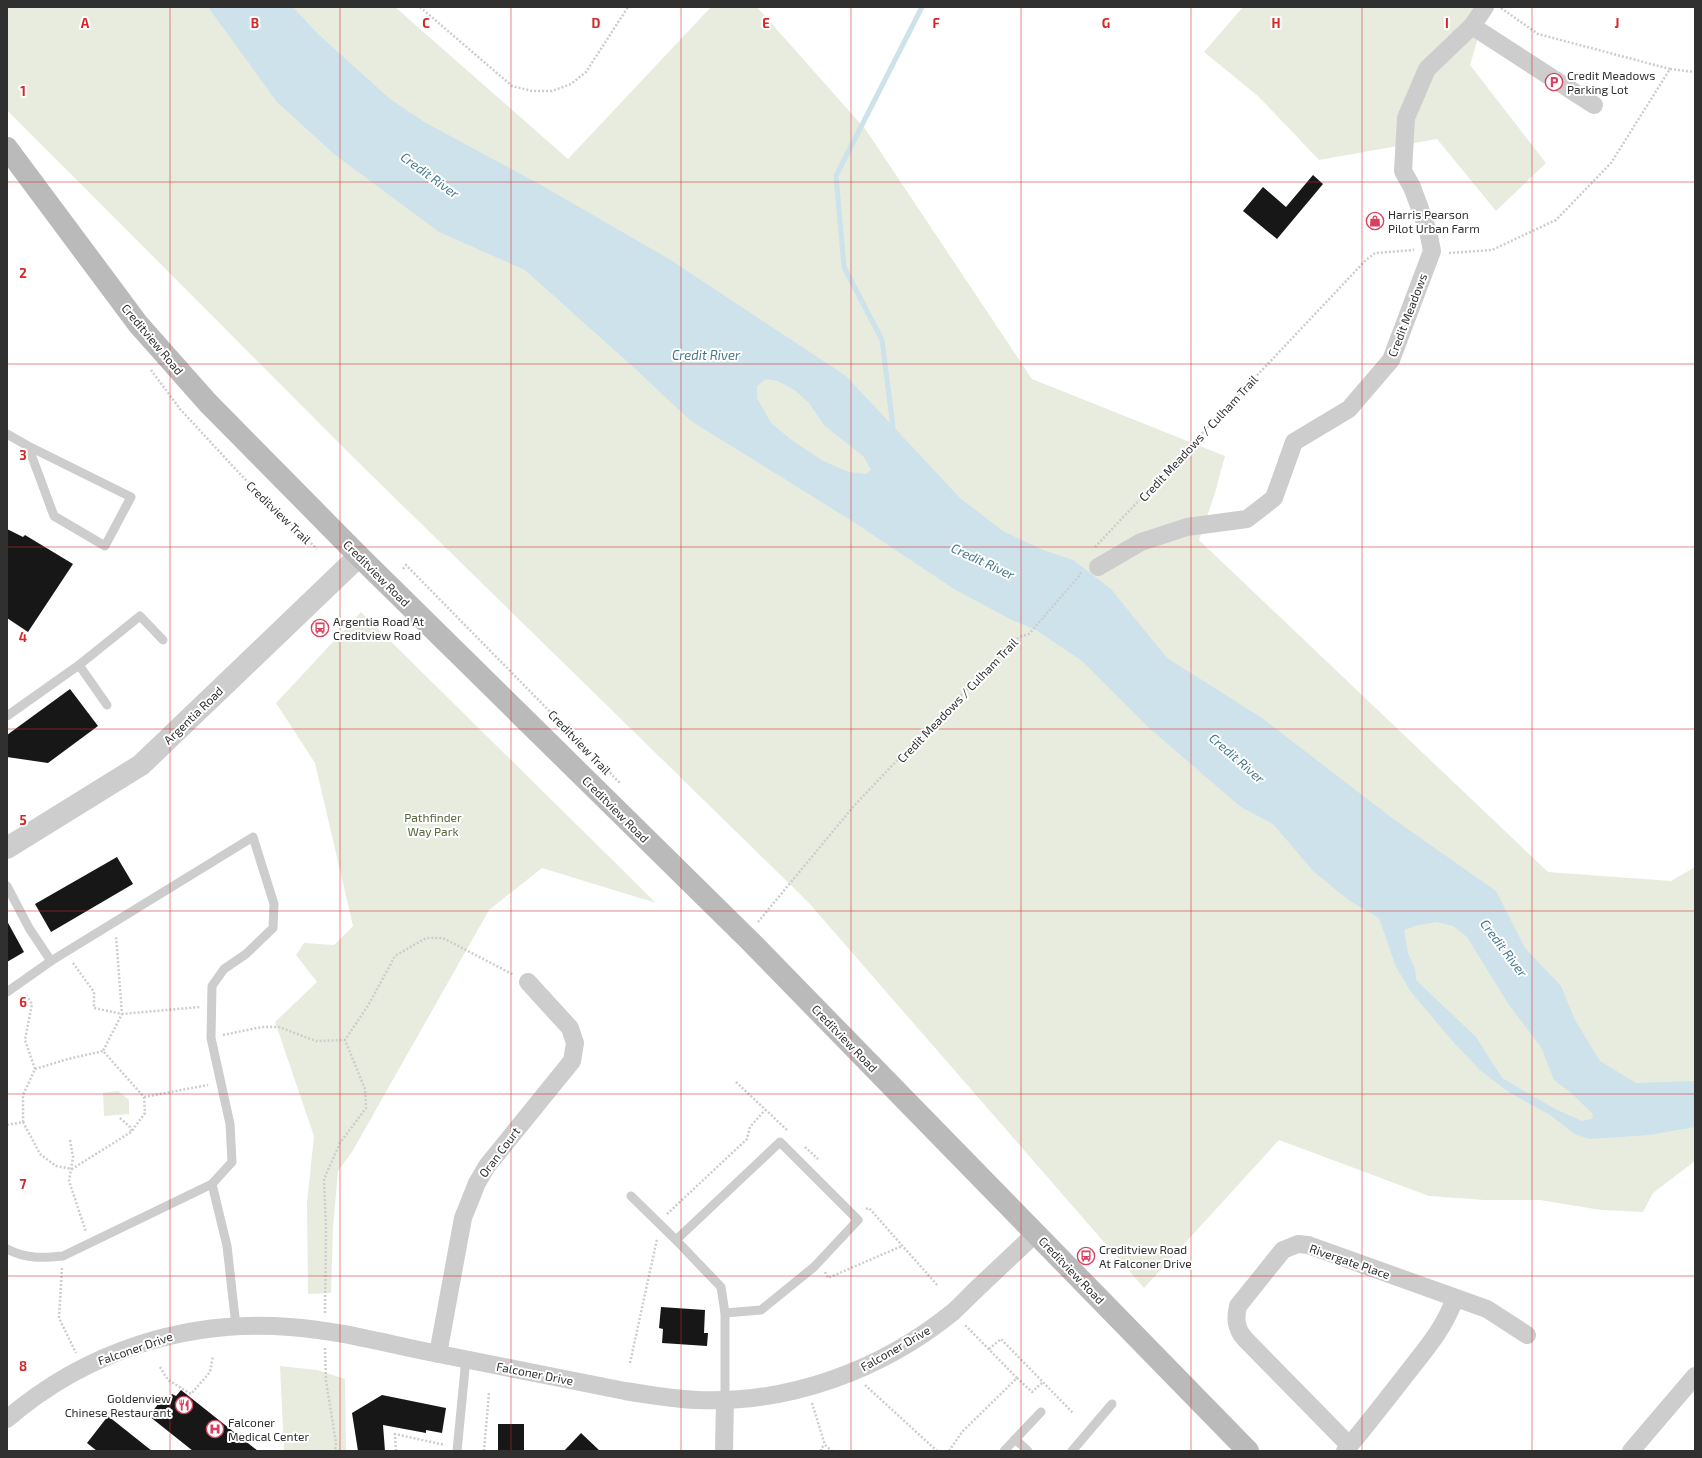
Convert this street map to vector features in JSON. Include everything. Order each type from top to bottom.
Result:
[{"type":"main road","name":"Creditview Road","points":[[7,148],[138,324],[208,403],[360,556],[750,941],[1248,1451]]},
{"type":"street","points":[[1432,251],[1428,231],[1412,187],[1404,171],[1406,118],[1427,69],[1472,26],[1485,7]]},
{"type":"street","points":[[1472,26],[1594,105]]},
{"type":"street","name":"Credit Meadows","points":[[1090,566],[1141,542],[1180,529],[1247,519],[1274,498],[1294,442],[1349,409],[1391,360],[1432,251]]},
{"type":"street","name":"Argentia Road","points":[[7,848],[141,765],[360,556]]},
{"type":"street","name":"Oran Court","points":[[438,1354],[464,1218],[477,1183],[487,1166],[572,1061],[575,1043],[570,1028],[528,982]]},
{"type":"street","name":"Falconer Drive","points":[[7,1419],[22,1406],[56,1382],[121,1350],[162,1336],[200,1329],[236,1326],[290,1327],[324,1331],[653,1396],[698,1400],[724,1400],[770,1396],[807,1388],[851,1373],[881,1359],[924,1333],[953,1312],[1036,1233]]},
{"type":"street","name":"Rivergate Place","points":[[1455,1298],[1449,1314],[1438,1333],[1347,1448],[1240,1334],[1236,1317],[1238,1306],[1242,1299],[1283,1250],[1298,1244],[1308,1245],[1487,1309],[1528,1334]]},
{"type":"street","points":[[1631,1451],[1695,1376]]},
{"type":"street","points":[[724,1400],[724,1451]]},
{"type":"lane","points":[[7,434],[131,497],[105,546],[54,516],[28,446]]},
{"type":"lane","points":[[7,716],[79,665],[140,616],[164,640]]},
{"type":"lane","points":[[79,665],[107,705]]},
{"type":"lane","points":[[7,992],[51,961],[253,837],[274,904],[273,928],[246,954],[224,969],[212,986],[211,1038],[230,1124],[232,1162],[212,1184],[63,1256],[43,1258],[20,1255],[7,1248]]},
{"type":"lane","points":[[7,886],[29,928],[51,961]]},
{"type":"lane","points":[[676,1240],[780,1142],[858,1220],[819,1261],[761,1310],[725,1314]]},
{"type":"lane","points":[[212,1184],[227,1246],[236,1326]]},
{"type":"lane","points":[[631,1196],[721,1287],[725,1314],[724,1400]]},
{"type":"lane","points":[[458,1449],[466,1359]]},
{"type":"lane","points":[[1072,1451],[1112,1404]]},
{"type":"lane","points":[[1004,1451],[1041,1412]]},
{"type":"lane","points":[[1015,1439],[1028,1451]]},
{"type":"path","points":[[420,7],[512,86],[532,92],[552,91],[571,84],[586,72],[628,7]]},
{"type":"path","points":[[1499,7],[1538,34],[1670,69],[1695,72]]},
{"type":"path","name":"Credit Meadows / Culham Trail","points":[[1095,548],[1365,261],[1375,253],[1403,250],[1445,253],[1492,250],[1556,220],[1611,163],[1670,69]]},
{"type":"path","name":"Creditview Trail","points":[[241,475],[317,549]]},
{"type":"path","name":"Creditview Trail","points":[[402,569],[406,565],[623,787]]},
{"type":"path","name":"Credit Meadows / Culham Trail","points":[[751,918],[757,924],[853,807],[921,735],[1019,636],[1029,634],[1080,575],[1090,566]]},
{"type":"path","points":[[35,1069],[102,1051],[122,1014],[114,922]]},
{"type":"path","points":[[345,1040],[369,1004],[395,956],[426,938],[443,938],[528,982]]},
{"type":"path","points":[[65,953],[94,992],[94,1008],[122,1014],[211,1006]]},
{"type":"path","points":[[19,985],[32,1004],[25,1040],[35,1069],[23,1095],[23,1122],[40,1154],[56,1166],[72,1169],[131,1132],[145,1112],[144,1097],[102,1051]]},
{"type":"path","points":[[211,1038],[262,1027],[279,1028],[316,1041],[345,1040]]},
{"type":"path","points":[[335,1451],[336,1443],[326,1381],[324,1331],[326,1230],[324,1179],[340,1143],[366,1108],[365,1089],[345,1040]]},
{"type":"path","points":[[736,1082],[792,1134]]},
{"type":"path","points":[[144,1097],[222,1083]]},
{"type":"path","points":[[630,1363],[660,1224],[668,1213],[747,1139],[750,1127],[765,1110]]},
{"type":"path","points":[[120,1118],[130,1127],[131,1132]]},
{"type":"path","points":[[7,1126],[23,1122]]},
{"type":"path","points":[[70,1140],[73,1157],[69,1181],[89,1243]]},
{"type":"path","points":[[802,1144],[818,1159]]},
{"type":"path","points":[[852,1215],[869,1208],[938,1286]]},
{"type":"path","points":[[819,1261],[828,1278],[902,1246]]},
{"type":"path","points":[[63,1256],[59,1318],[84,1367]]},
{"type":"path","points":[[953,1312],[1032,1392],[1043,1382]]},
{"type":"path","points":[[989,1349],[1001,1339],[1073,1413]]},
{"type":"path","points":[[160,1367],[168,1380],[191,1394],[210,1372],[213,1356]]},
{"type":"path","points":[[851,1373],[937,1451]]},
{"type":"path","points":[[949,1451],[962,1432],[1017,1378]]},
{"type":"path","points":[[807,1388],[826,1445],[832,1451]]},
{"type":"path","points":[[484,1451],[489,1393]]},
{"type":"path","points":[[396,1451],[395,1434],[458,1449]]},
{"type":"path","points":[[821,1451],[821,1448],[826,1445]]},
{"type":"green space","points":[[7,7],[395,7],[568,159],[711,7],[757,7],[866,130],[1032,379],[1225,456],[1215,493],[1199,540],[1548,872],[1671,881],[1695,867],[1695,1161],[1653,1193],[1643,1212],[1601,1210],[1540,1200],[1484,1200],[1429,1196],[1279,1140],[1144,1288],[808,902],[357,461],[7,110]]},
{"type":"green space","points":[[1243,7],[1487,7],[1470,65],[1546,163],[1496,211],[1437,139],[1319,160],[1258,96],[1204,52]]},
{"type":"green space","name":"Pathfinder Way Park","points":[[361,612],[656,903],[542,868],[489,910],[352,1152],[338,1171],[333,1228],[331,1293],[308,1294],[307,1203],[314,1136],[275,1022],[317,982],[296,955],[304,943],[334,945],[353,926],[315,763],[276,703]]},
{"type":"green space","points":[[118,1091],[129,1100],[129,1114],[104,1116],[103,1093]]},
{"type":"green space","points":[[280,1366],[317,1370],[345,1379],[346,1451],[284,1451]]},
{"type":"water","name":"Credit River","points":[[208,7],[293,7],[317,33],[390,99],[426,123],[541,185],[669,259],[846,376],[960,498],[1003,531],[1043,550],[1073,560],[1111,589],[1167,658],[1262,718],[1392,818],[1496,891],[1525,948],[1561,986],[1575,1020],[1600,1061],[1636,1083],[1695,1081],[1695,1127],[1649,1135],[1590,1139],[1576,1135],[1550,1115],[1510,1093],[1481,1071],[1455,1044],[1411,992],[1396,967],[1379,918],[1350,901],[1314,872],[1273,824],[1241,807],[1148,727],[1082,661],[1036,630],[1010,619],[954,589],[852,521],[691,421],[525,270],[439,232],[334,154],[277,102]],"holes":[[[766,379],[778,381],[796,391],[809,403],[824,425],[864,457],[871,470],[866,474],[849,472],[823,461],[793,441],[771,423],[757,398],[757,386]],[[1437,922],[1453,926],[1467,937],[1509,1005],[1541,1047],[1554,1080],[1570,1092],[1593,1114],[1592,1119],[1582,1121],[1555,1109],[1502,1078],[1476,1037],[1416,980],[1415,969],[1408,953],[1404,930],[1414,926]]]},
{"type":"building","points":[[1313,175],[1323,184],[1277,239],[1243,211],[1263,187],[1286,207]]},
{"type":"building","points":[[7,529],[23,537],[25,535],[73,564],[28,632],[7,618]]},
{"type":"building","points":[[70,689],[98,726],[48,763],[7,757],[7,735]]},
{"type":"building","points":[[117,857],[133,884],[51,932],[35,904]]},
{"type":"building","points":[[7,921],[24,952],[7,962]]},
{"type":"building","points":[[661,1307],[705,1310],[704,1333],[708,1333],[707,1346],[662,1343],[663,1329],[659,1328]]},
{"type":"building","points":[[181,1390],[258,1451],[193,1451],[149,1416],[165,1395],[169,1398],[172,1394],[176,1396]]},
{"type":"building","points":[[382,1395],[446,1408],[442,1433],[426,1430],[426,1433],[383,1425],[385,1451],[358,1451],[352,1413]]},
{"type":"building","points":[[108,1416],[152,1451],[97,1451],[87,1443]]},
{"type":"building","points":[[498,1424],[524,1424],[524,1451],[498,1451]]},
{"type":"building","points":[[581,1433],[600,1451],[564,1451]]},
{"type":"waterway","points":[[893,427],[882,340],[844,267],[836,176],[922,7]]},
{"type":"place","name":"Credit Meadows Parking Lot","points":[[1554,82]]},
{"type":"place","name":"Harris Pearson Pilot Urban Farm","points":[[1375,221]]},
{"type":"place","name":"Argentia Road At Creditview Road","points":[[320,628]]},
{"type":"place","name":"Creditview Road At Falconer Drive","points":[[1086,1256]]},
{"type":"place","name":"Goldenview Chinese Restaurant","points":[[184,1405]]},
{"type":"place","name":"Falconer Medical Center","points":[[215,1429]]}]
